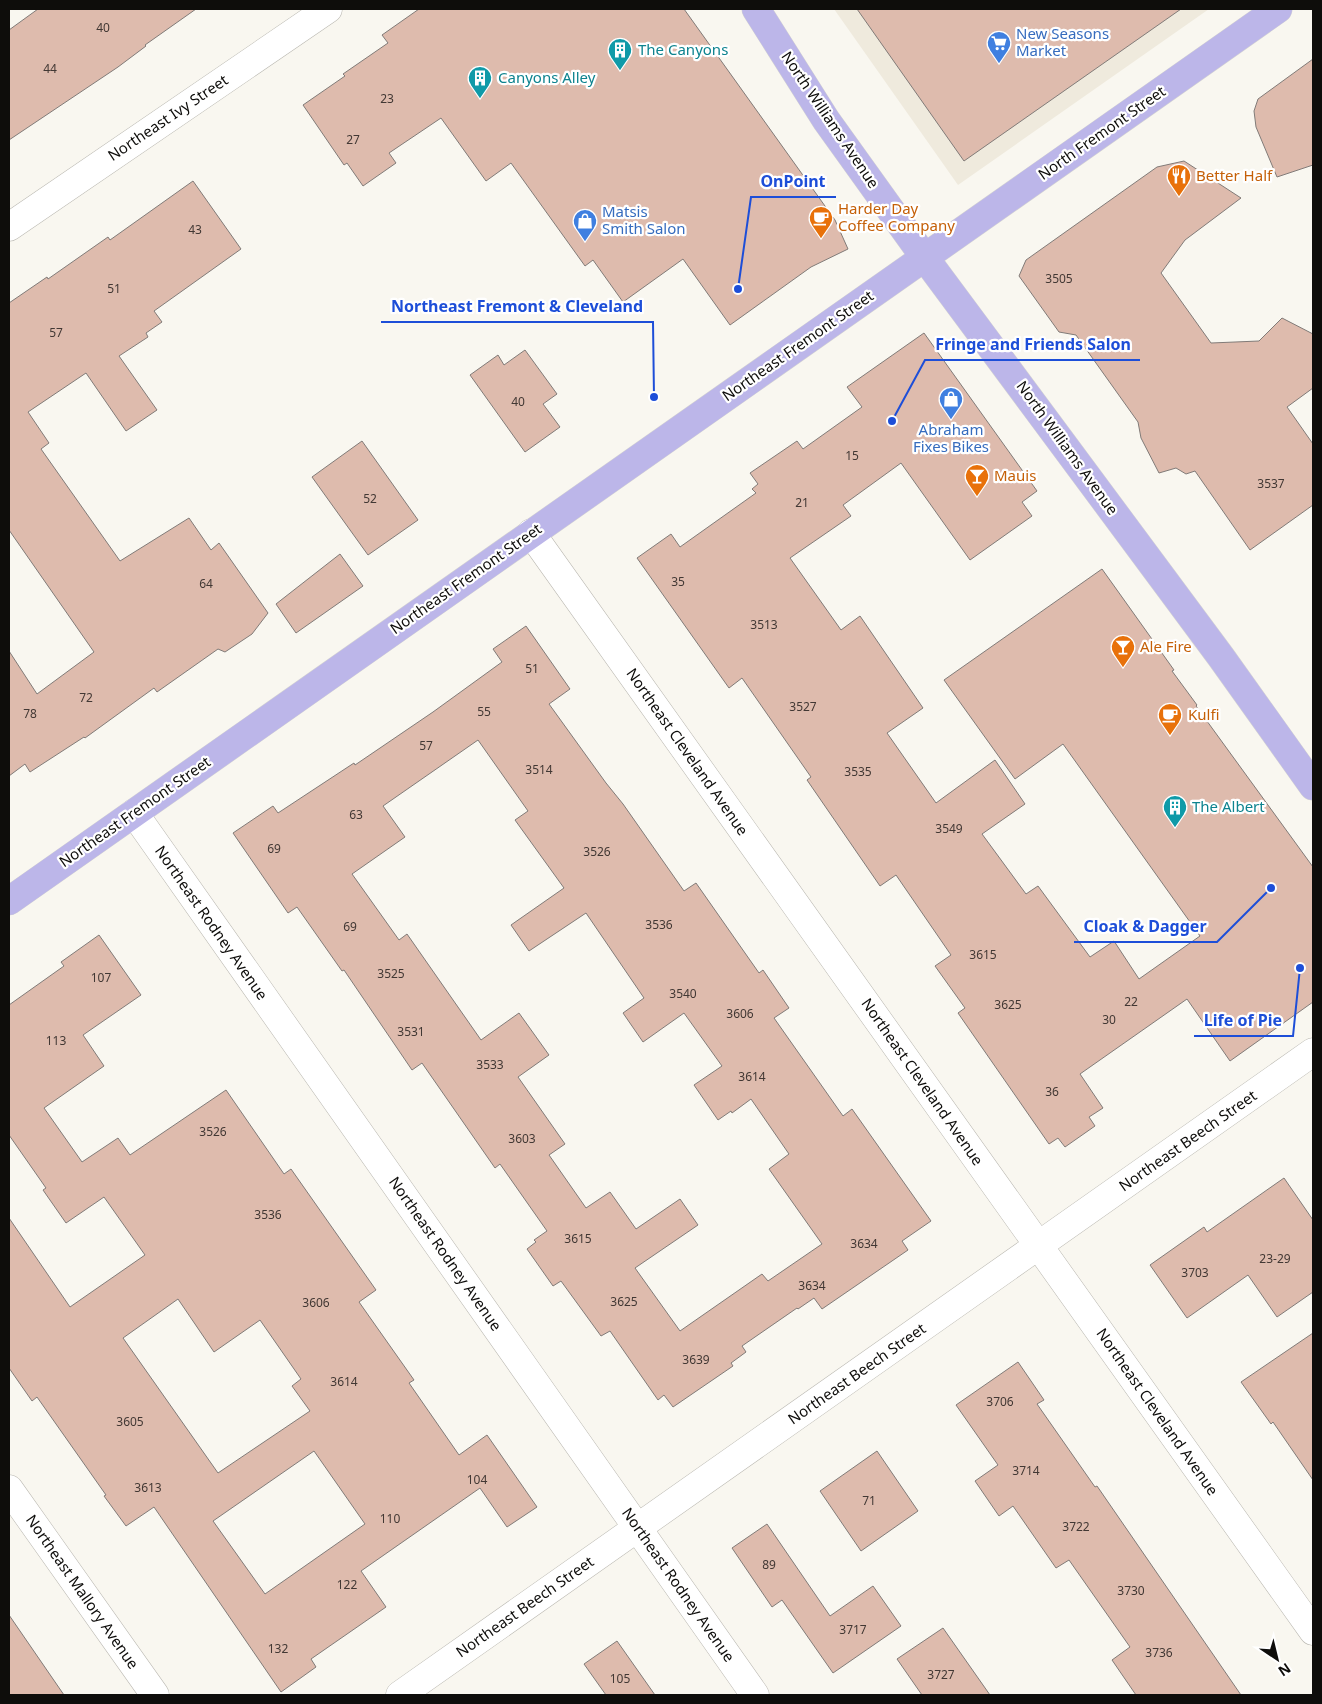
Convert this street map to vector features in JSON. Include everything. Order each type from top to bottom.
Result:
[{"type":"main road","name":"North Williams Avenue","points":[[756,9],[826,120],[925,258],[1221,657],[1313,786]]},
{"type":"main road","name":"North Fremont Street","points":[[925,258],[1278,9]]},
{"type":"main road","name":"Northeast Fremont Street","points":[[9,901],[925,258]]},
{"type":"street","name":"Northeast Ivy Street","points":[[9,227],[328,9]]},
{"type":"street","name":"Northeast Cleveland Avenue","points":[[531,533],[1313,1631]]},
{"type":"street","name":"Northeast Rodney Avenue","points":[[134,813],[755,1695]]},
{"type":"street","name":"Northeast Beech Street","points":[[400,1695],[1313,1052]]},
{"type":"street","name":"Northeast Mallory Avenue","points":[[9,1489],[155,1695]]},
{"type":"shaded area","name":"New Seasons Market","points":[[834,9],[1209,9],[958,185]]},
{"type":"building","points":[[38,9],[196,9],[145,45],[118,67],[9,140],[9,30]]},
{"type":"building","points":[[419,9],[684,9],[835,220],[848,249],[811,267],[730,325],[683,259],[623,302],[593,260],[585,266],[511,163],[486,181],[441,118],[389,153],[396,163],[363,186],[347,163],[344,165],[303,105],[388,43],[382,35]]},
{"type":"building","name":"New Seasons Market","points":[[857,9],[1181,9],[964,161]]},
{"type":"building","points":[[1313,59],[1313,165],[1277,177],[1256,127],[1254,111],[1258,99]]},
{"type":"building","points":[[1184,161],[1241,198],[1185,240],[1161,273],[1211,343],[1259,341],[1282,318],[1313,334],[1313,388],[1287,407],[1313,444],[1313,505],[1250,550],[1195,471],[1186,474],[1176,468],[1159,473],[1141,438],[1138,422],[1076,335],[1059,332],[1019,276],[1026,260],[1157,167]]},
{"type":"building","points":[[193,181],[241,249],[154,311],[162,322],[146,333],[148,337],[119,356],[157,410],[126,431],[86,373],[28,412],[49,443],[41,449],[120,561],[189,518],[211,550],[219,543],[268,613],[252,634],[225,652],[218,649],[157,692],[154,688],[85,738],[30,772],[25,764],[9,776],[9,651],[37,694],[94,652],[9,530],[9,303],[47,277],[48,279],[108,237],[110,240]]},
{"type":"building","points":[[924,333],[1037,491],[1022,502],[1032,516],[970,560],[901,463],[843,505],[851,516],[790,558],[841,630],[860,616],[923,708],[887,733],[936,803],[995,760],[1025,804],[982,834],[1026,894],[1038,886],[1090,957],[1114,941],[1139,979],[1200,936],[1063,744],[1015,779],[944,680],[1102,569],[1174,670],[1172,671],[1196,706],[1313,867],[1313,1002],[1230,1061],[1187,999],[1080,1074],[1103,1108],[1089,1117],[1095,1126],[1065,1147],[1058,1138],[1049,1144],[958,1013],[965,1008],[935,966],[951,955],[896,875],[880,886],[807,780],[811,777],[742,678],[729,688],[637,558],[671,534],[680,547],[756,493],[752,489],[758,484],[750,473],[797,441],[803,449],[862,407],[847,387]]},
{"type":"building","points":[[525,350],[557,394],[543,404],[560,427],[525,452],[470,375],[498,355],[504,365]]},
{"type":"building","points":[[362,441],[418,520],[368,555],[312,477]]},
{"type":"building","points":[[340,554],[363,586],[296,633],[276,604]]},
{"type":"building","points":[[526,626],[570,689],[549,704],[684,891],[696,883],[759,973],[763,970],[789,1008],[774,1018],[843,1116],[852,1109],[931,1221],[902,1241],[908,1250],[822,1309],[814,1298],[797,1308],[742,1346],[746,1352],[731,1363],[733,1366],[673,1407],[664,1395],[658,1400],[610,1331],[601,1336],[561,1281],[553,1286],[527,1249],[536,1242],[534,1240],[547,1231],[500,1164],[495,1168],[422,1063],[412,1070],[344,970],[342,971],[297,907],[288,913],[233,833],[273,806],[278,813],[354,763],[355,765],[433,712],[502,662],[493,649]],"holes":[[[478,740],[528,811],[515,820],[564,888],[511,925],[529,951],[586,913],[644,998],[623,1013],[643,1042],[684,1013],[722,1066],[694,1085],[718,1120],[731,1111],[732,1113],[751,1099],[789,1154],[769,1169],[822,1244],[768,1281],[762,1274],[680,1331],[635,1268],[698,1225],[680,1199],[636,1229],[610,1192],[586,1208],[549,1155],[565,1144],[518,1077],[549,1055],[519,1013],[481,1040],[407,934],[399,940],[352,874],[405,837],[383,806]]]},
{"type":"building","points":[[99,935],[141,995],[83,1035],[104,1066],[44,1108],[82,1162],[118,1138],[130,1155],[226,1090],[284,1174],[291,1169],[376,1290],[359,1302],[414,1380],[409,1383],[459,1455],[487,1435],[537,1507],[507,1527],[480,1488],[361,1571],[386,1607],[311,1659],[316,1667],[281,1692],[154,1507],[126,1526],[37,1397],[32,1401],[9,1368],[9,1218],[70,1307],[145,1255],[104,1197],[66,1223],[43,1190],[46,1188],[9,1135],[9,1005],[64,966],[61,962]],"holes":[[[178,1299],[214,1352],[260,1320],[301,1379],[292,1386],[310,1411],[218,1473],[123,1338]],[[314,1451],[365,1524],[265,1594],[213,1521]]]},
{"type":"building","points":[[1284,1178],[1313,1220],[1313,1292],[1277,1317],[1248,1275],[1187,1318],[1150,1265],[1204,1227],[1207,1232]]},
{"type":"building","points":[[1313,1333],[1313,1480],[1273,1422],[1271,1424],[1241,1382]]},
{"type":"building","points":[[1018,1362],[1044,1400],[1037,1404],[1095,1487],[1097,1486],[1241,1695],[1136,1695],[1112,1660],[1130,1647],[1069,1560],[1056,1568],[1013,1506],[999,1516],[975,1481],[998,1465],[956,1405]]},
{"type":"building","points":[[877,1451],[918,1511],[861,1551],[820,1491]]},
{"type":"building","points":[[767,1524],[830,1616],[873,1586],[901,1626],[833,1673],[782,1600],[772,1607],[732,1548]]},
{"type":"building","points":[[9,1615],[64,1695],[9,1695]]},
{"type":"building","points":[[943,1628],[990,1695],[922,1695],[897,1659]]},
{"type":"building","points":[[617,1641],[655,1695],[606,1695],[584,1664]]},
{"type":"place","name":"New Seasons Market","points":[[999,64]]},
{"type":"place","name":"The Canyons","points":[[620,71]]},
{"type":"place","name":"Canyons Alley","points":[[480,99]]},
{"type":"place","name":"Better Half","points":[[1179,197]]},
{"type":"place","name":"Harder Day Coffee Company","points":[[821,239]]},
{"type":"place","name":"Matsis Smith Salon","points":[[585,242]]},
{"type":"place","name":"OnPoint","points":[[738,289]]},
{"type":"place","name":"Northeast Fremont & Cleveland","points":[[654,397]]},
{"type":"place","name":"Abraham Fixes Bikes","points":[[951,420]]},
{"type":"place","name":"Fringe and Friends Salon","points":[[892,421]]},
{"type":"place","name":"Mauis","points":[[977,497]]},
{"type":"place","name":"Ale Fire","points":[[1123,668]]},
{"type":"place","name":"Kulfi","points":[[1170,736]]},
{"type":"place","name":"The Albert","points":[[1175,828]]},
{"type":"place","name":"Cloak & Dagger","points":[[1271,888]]},
{"type":"place","name":"Life of Pie","points":[[1300,968]]}]
